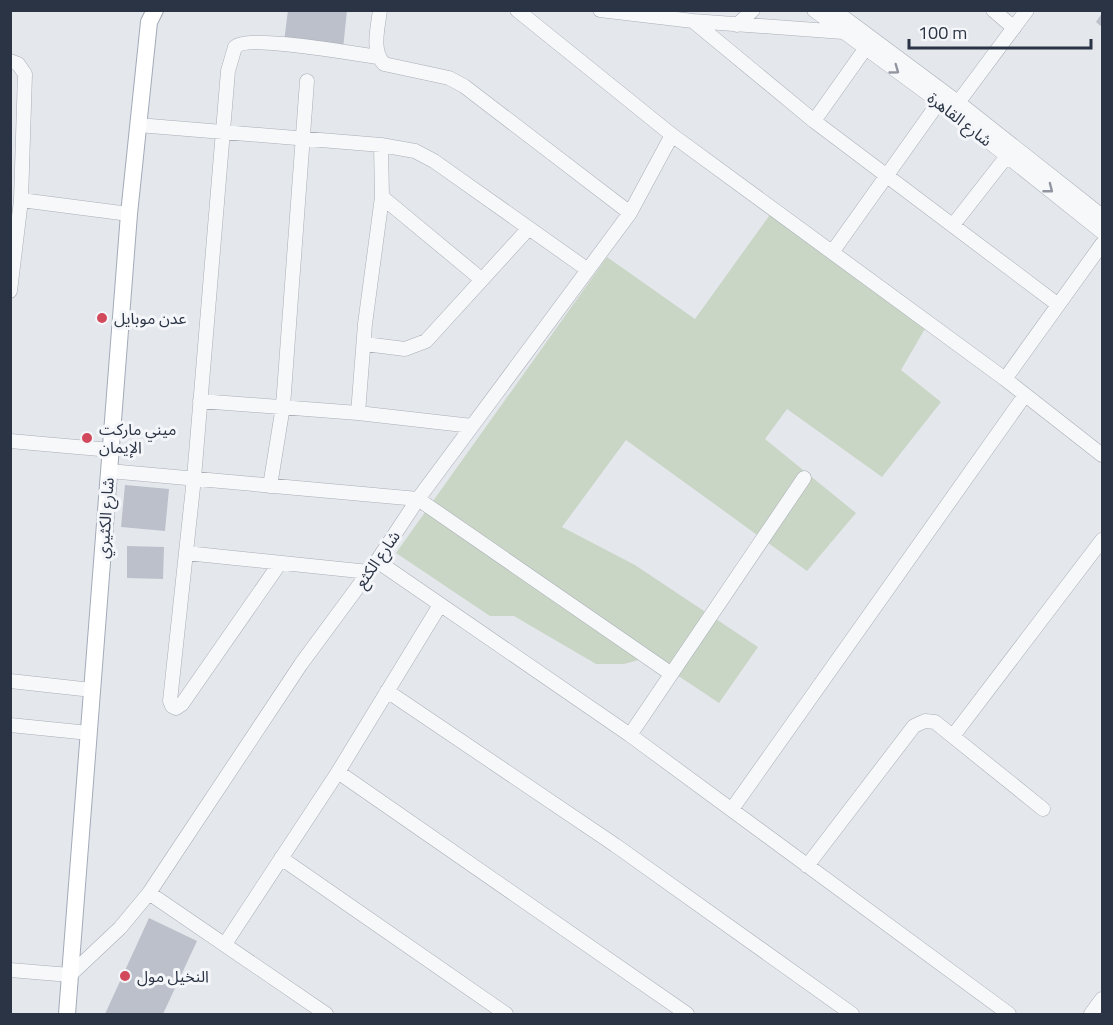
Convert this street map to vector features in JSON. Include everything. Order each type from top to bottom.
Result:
[{"type":"main road","name":"شارع الكثيري","points":[[67,1014],[129,214],[149,14]]},
{"type":"street","points":[[380,10],[376,48],[378,57],[384,64],[449,78],[464,86],[630,213]]},
{"type":"street","points":[[517,10],[672,135],[833,251],[1102,454]]},
{"type":"street","points":[[600,10],[737,25],[843,32],[866,39],[814,121]]},
{"type":"street","points":[[737,25],[753,10]]},
{"type":"street","points":[[814,10],[843,32]]},
{"type":"street","name":"شارع القاهرة","points":[[834,10],[939,102],[955,108],[1007,156],[1102,232]]},
{"type":"street","points":[[993,10],[1014,28]]},
{"type":"street","points":[[955,108],[1027,10]]},
{"type":"street","points":[[693,21],[886,177],[1057,304]]},
{"type":"street","name":"شارع القاهرة","points":[[866,39],[955,108],[1102,216]]},
{"type":"street","points":[[280,563],[182,704],[176,708],[170,701],[194,478],[222,130],[228,71],[235,47],[239,42],[307,46],[378,57]]},
{"type":"street","points":[[10,61],[18,64],[25,74],[21,200],[10,291]]},
{"type":"street","points":[[270,486],[283,406],[301,137],[307,81]]},
{"type":"street","points":[[833,251],[939,102]]},
{"type":"street","points":[[138,125],[301,137],[381,145],[415,151],[434,161],[588,270]]},
{"type":"street","name":"شارع الكثع","points":[[70,975],[120,928],[149,893],[301,664],[373,567],[418,499],[630,213],[672,135]]},
{"type":"street","points":[[358,413],[382,197],[381,145]]},
{"type":"street","points":[[952,225],[1007,156]]},
{"type":"street","points":[[382,197],[481,279]]},
{"type":"street","points":[[21,200],[129,214]]},
{"type":"street","points":[[364,344],[405,349],[426,341],[530,228]]},
{"type":"street","points":[[1005,379],[1102,244]]},
{"type":"street","points":[[732,809],[1025,395]]},
{"type":"street","points":[[200,401],[283,406],[472,426]]},
{"type":"street","points":[[10,441],[111,450]]},
{"type":"street","points":[[109,471],[418,499],[669,673]]},
{"type":"street","points":[[630,735],[669,673],[804,478]]},
{"type":"street","points":[[952,736],[1102,540]]},
{"type":"street","points":[[186,553],[280,563],[373,567],[440,605],[630,735],[1009,1014]]},
{"type":"street","points":[[225,944],[338,772],[440,605]]},
{"type":"street","points":[[10,681],[92,690]]},
{"type":"street","points":[[387,691],[615,845],[852,1014]]},
{"type":"street","points":[[807,866],[914,726],[925,721],[935,722],[1043,809]]},
{"type":"street","points":[[10,725],[89,733]]},
{"type":"street","points":[[338,772],[687,1014]]},
{"type":"street","points":[[281,858],[506,1014]]},
{"type":"street","points":[[149,893],[326,1014]]},
{"type":"street","points":[[10,970],[70,975]]},
{"type":"street","points":[[1091,1014],[1102,999]]},
{"type":"green space","points":[[774,209],[930,320],[901,370],[941,402],[882,477],[787,409],[765,439],[856,513],[807,571],[626,440],[562,527],[635,565],[758,647],[719,703],[650,657],[624,664],[596,664],[514,616],[490,616],[396,553],[607,257],[695,319]]},
{"type":"building","points":[[288,10],[347,10],[343,49],[284,42]]},
{"type":"building","points":[[1102,13],[1102,27],[1096,22]]},
{"type":"building","points":[[125,485],[169,489],[165,531],[121,527]]},
{"type":"building","points":[[127,546],[164,547],[163,579],[127,578]]},
{"type":"building","points":[[149,918],[197,941],[163,1014],[105,1014]]},
{"type":"place","name":"عدن موبايل","points":[[102,318]]},
{"type":"place","name":"ميني ماركت الإيمان","points":[[87,438]]},
{"type":"place","name":"النخيل مول","points":[[125,976]]}]
